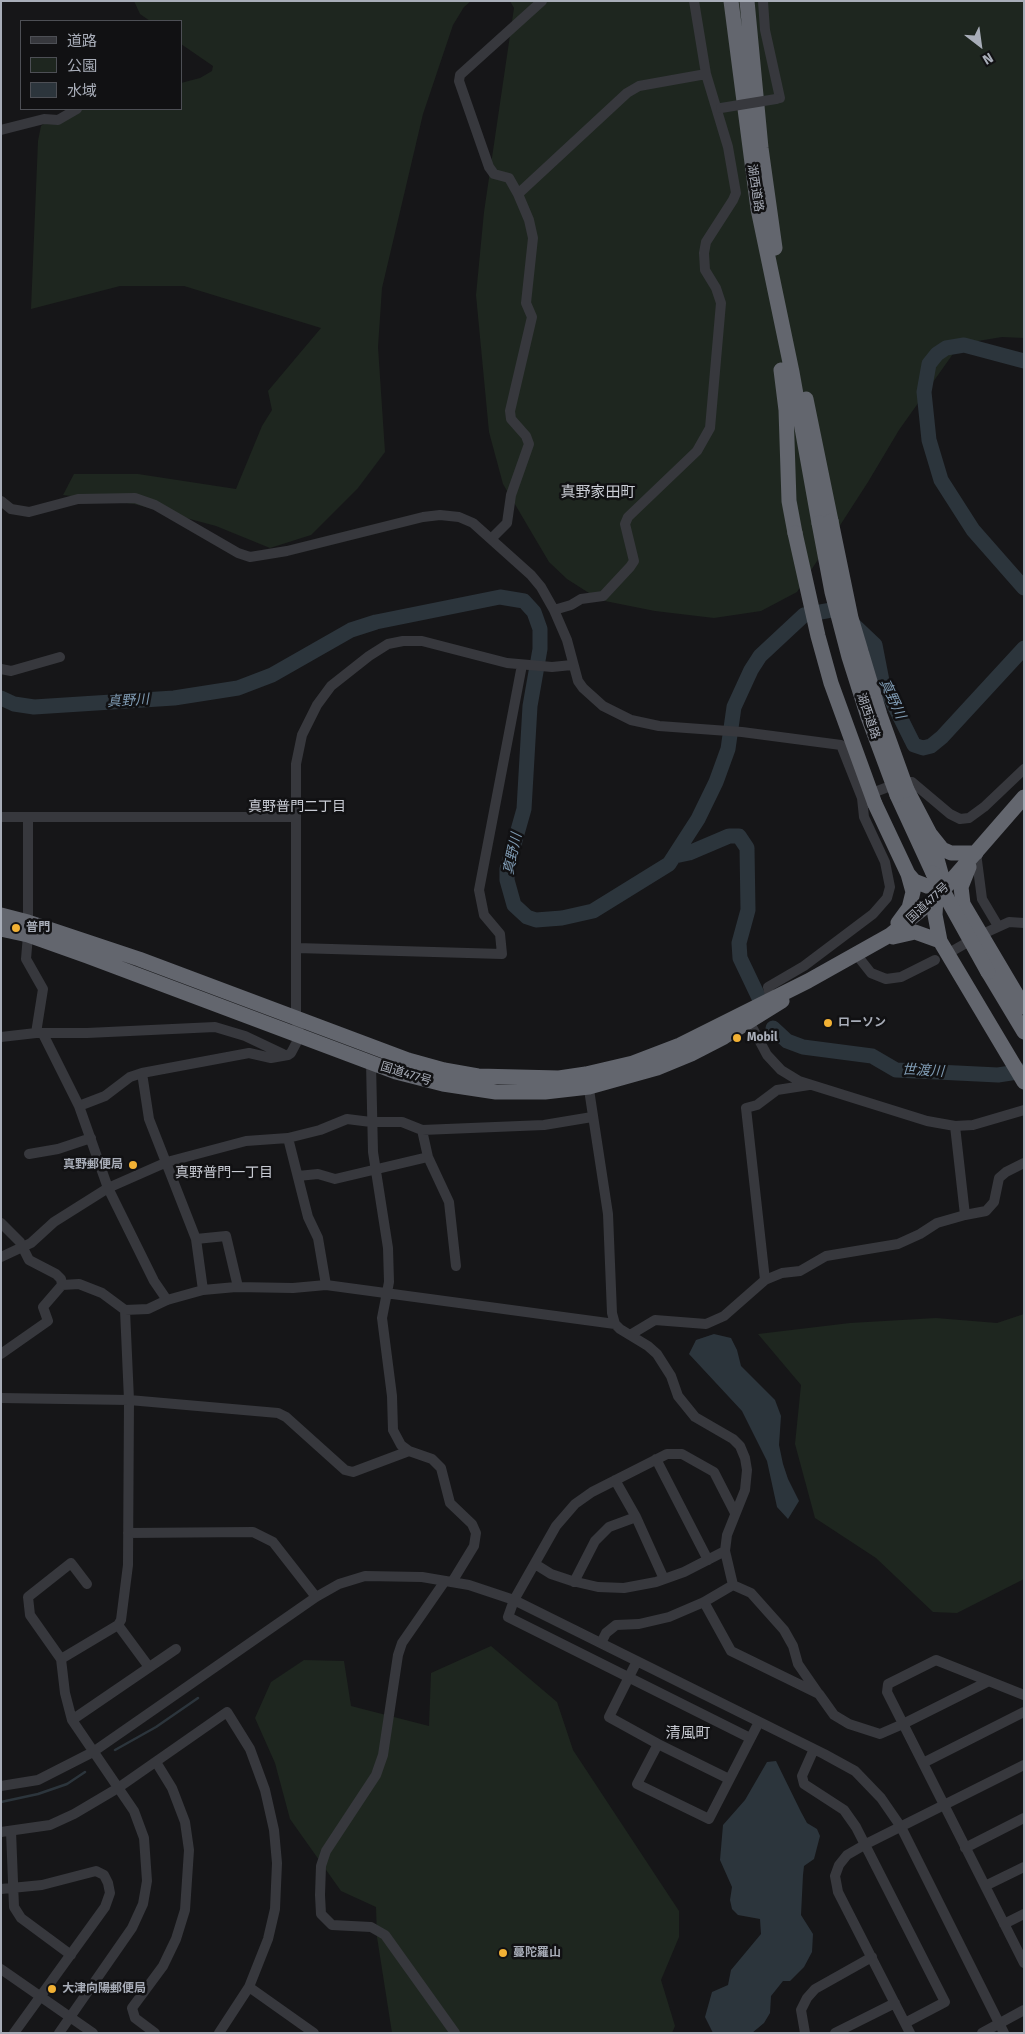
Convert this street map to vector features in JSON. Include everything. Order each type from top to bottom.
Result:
[{"type":"highway","name":"湖西道路","points":[[731,1],[749,150],[770,249],[792,372],[825,522]]},
{"type":"highway","name":"湖西道路","points":[[748,1],[770,249]]},
{"type":"highway","points":[[770,249],[825,522],[902,792],[941,884],[988,972],[1024,1032]]},
{"type":"highway","points":[[770,249],[785,398],[786,468],[795,533],[818,636],[868,801],[908,874],[913,896],[907,912],[870,946]]},
{"type":"highway","points":[[902,792],[930,834],[948,853],[976,853],[961,887],[962,899],[968,915],[1024,1007]]},
{"type":"highway","name":"国道477号","points":[[1,929],[28,929],[139,959],[408,1060],[463,1074],[588,1081],[660,1054],[772,1003],[902,927],[941,884],[976,853],[1024,797]]},
{"type":"highway","points":[[930,834],[940,863],[941,884],[935,915],[940,941],[1024,1082]]},
{"type":"highway","points":[[908,874],[923,885],[941,884]]},
{"type":"highway","points":[[941,884],[954,902],[968,915]]},
{"type":"highway","name":"国道477号","points":[[1,915],[28,929],[371,1063],[443,1084],[488,1091],[545,1092],[671,1063],[750,1023],[772,1003]]},
{"type":"highway","points":[[870,946],[909,933],[922,933],[940,941]]},
{"type":"street","points":[[491,539],[507,523],[511,495],[530,444],[526,436],[511,419],[510,411],[532,317],[526,303],[533,238],[529,220],[509,178],[494,174],[489,167],[459,81],[460,75],[542,1]]},
{"type":"street","points":[[554,610],[571,605],[581,599],[603,596],[630,567],[634,561],[632,544],[625,524],[628,516],[698,451],[710,428],[721,303],[716,288],[705,270],[704,253],[706,242],[734,200],[736,193],[719,109],[706,74],[694,1]]},
{"type":"street","points":[[719,109],[780,98],[765,30],[763,1]]},
{"type":"street","points":[[518,194],[627,93],[639,86],[706,74]]},
{"type":"street","points":[[1,130],[44,119],[58,120],[75,110]]},
{"type":"street","points":[[1,501],[11,509],[29,512],[78,499],[135,498],[155,505],[238,553],[250,556],[287,551],[423,517],[440,515],[459,517],[473,523],[531,575],[554,610],[567,640],[572,665],[583,688],[592,698],[631,720],[841,745],[868,801],[864,817],[889,875],[890,887],[887,898],[873,914],[804,966],[772,984],[768,988],[772,1003]]},
{"type":"street","points":[[79,1106],[105,1096],[130,1077],[142,1073],[249,1053],[271,1058],[292,1053],[300,1036],[296,1019],[296,764],[302,735],[317,705],[331,686],[369,656],[388,644],[403,640],[422,641],[524,665],[552,667],[572,665]]},
{"type":"street","points":[[1,669],[11,671],[60,657]]},
{"type":"street","points":[[297,948],[502,954],[500,934],[484,915],[479,890],[524,665]]},
{"type":"street","points":[[868,801],[901,782],[912,782],[950,814],[960,819],[969,818],[984,807],[1024,769]]},
{"type":"street","points":[[1,817],[296,817]]},
{"type":"street","points":[[28,818],[28,929],[26,959],[43,989],[40,1033],[79,1106],[108,1188],[154,1281],[167,1300]]},
{"type":"street","points":[[976,853],[982,899],[998,926]]},
{"type":"street","points":[[987,932],[1009,922],[1024,923]]},
{"type":"street","points":[[954,950],[976,938]]},
{"type":"street","points":[[856,954],[871,973],[886,979],[901,977],[935,960]]},
{"type":"street","points":[[750,1023],[767,1055],[781,1070],[799,1081],[927,1121],[955,1126],[973,1125],[1024,1110]]},
{"type":"street","points":[[1,1037],[40,1033],[215,1027],[245,1036],[283,1054]]},
{"type":"street","points":[[371,1063],[371,1122],[375,1168],[388,1248],[389,1282],[382,1318],[392,1396],[393,1430],[401,1445],[409,1451],[432,1459],[441,1468],[450,1503],[472,1524],[476,1533],[474,1546],[402,1643],[398,1655],[383,1755],[376,1774],[326,1851],[321,1866],[321,1914],[332,1925],[371,1927],[385,1936],[455,2033]]},
{"type":"street","points":[[142,1073],[149,1119],[167,1162],[187,1221],[196,1239],[203,1290]]},
{"type":"street","points":[[588,1081],[608,1214],[612,1313],[615,1324]]},
{"type":"street","points":[[765,1280],[746,1108],[757,1105],[777,1090],[810,1084]]},
{"type":"street","points":[[1,1257],[22,1248],[54,1222],[108,1188],[167,1162],[246,1141],[288,1138],[320,1130],[346,1119],[371,1122],[402,1122],[422,1130],[544,1125],[592,1117]]},
{"type":"street","points":[[955,1126],[965,1216]]},
{"type":"street","points":[[422,1130],[428,1157],[449,1202],[456,1266]]},
{"type":"street","points":[[29,1154],[58,1149],[91,1138]]},
{"type":"street","points":[[288,1138],[308,1217],[318,1238],[326,1284]]},
{"type":"street","points":[[298,1176],[318,1174],[335,1179],[428,1157]]},
{"type":"street","points":[[630,1335],[655,1320],[706,1324],[724,1316],[765,1280],[782,1274],[800,1271],[826,1256],[898,1244],[920,1234],[937,1223],[986,1211],[994,1202],[999,1178],[1006,1172],[1024,1163]]},
{"type":"street","points":[[1,1223],[20,1242],[29,1260],[61,1279],[62,1285]]},
{"type":"street","points":[[196,1239],[226,1236],[238,1287]]},
{"type":"street","points":[[1,1354],[48,1321],[43,1307],[62,1285],[78,1284],[102,1294],[125,1310],[148,1309],[167,1300],[203,1290],[238,1287],[293,1288],[326,1284],[387,1294],[615,1324],[648,1346],[664,1364],[678,1396],[695,1417],[733,1439],[740,1446],[746,1458],[744,1490],[727,1535],[725,1551],[733,1586]]},
{"type":"street","points":[[61,1659],[118,1625],[121,1620],[128,1566],[129,1400],[125,1310]]},
{"type":"street","points":[[1,1398],[129,1400],[278,1413],[286,1417],[345,1470],[353,1472],[409,1451]]},
{"type":"street","points":[[735,1513],[714,1472],[682,1454],[667,1454],[656,1459],[615,1480],[575,1504],[556,1526],[514,1600],[508,1617],[750,1738]]},
{"type":"street","points":[[656,1459],[708,1560]]},
{"type":"street","points":[[615,1480],[636,1517],[664,1579]]},
{"type":"street","points":[[574,1582],[595,1541],[609,1527],[636,1517]]},
{"type":"street","points":[[128,1533],[253,1532],[274,1542],[316,1597]]},
{"type":"street","points":[[535,1564],[551,1574],[574,1582],[598,1587],[624,1588],[664,1579],[725,1551]]},
{"type":"street","points":[[59,2033],[132,1928],[143,1904],[147,1882],[144,1838],[134,1811],[72,1720],[65,1694],[61,1659],[30,1615],[28,1597],[71,1563],[87,1584]]},
{"type":"street","points":[[1,1786],[38,1780],[94,1752],[316,1597],[339,1584],[366,1576],[422,1577],[449,1581],[514,1600],[814,1749],[855,1772],[881,1798],[901,1827],[1004,2033]]},
{"type":"street","points":[[601,1643],[606,1633],[616,1625],[639,1624],[669,1617],[704,1602],[733,1586]]},
{"type":"street","points":[[733,1586],[751,1593],[784,1630],[793,1646],[798,1664],[834,1715],[849,1724],[880,1734],[904,1724],[989,1681]]},
{"type":"street","points":[[704,1602],[732,1651],[819,1694]]},
{"type":"street","points":[[118,1625],[148,1667]]},
{"type":"street","points":[[72,1720],[148,1667],[176,1650]]},
{"type":"street","points":[[1024,1695],[936,1660],[888,1684],[887,1692],[1024,1963]]},
{"type":"street","points":[[637,1661],[609,1718],[729,1778]]},
{"type":"street","points":[[71,1955],[21,1918],[14,1907],[14,1888],[6,1831],[50,1825],[74,1814],[118,1788],[227,1712],[250,1749],[265,1790],[274,1830],[277,1863],[275,1910],[268,1938],[249,1987],[220,2033]]},
{"type":"street","points":[[923,1763],[1024,1712]]},
{"type":"street","points":[[658,1744],[637,1784],[709,1819],[759,1722]]},
{"type":"street","points":[[814,1749],[802,1776],[804,1784],[844,1810],[866,1844],[944,2002],[905,2023]]},
{"type":"street","points":[[155,2032],[136,2018],[132,2008],[163,1966],[176,1939],[185,1910],[189,1850],[185,1822],[172,1788],[156,1762]]},
{"type":"street","points":[[910,2033],[838,1892],[835,1876],[847,1855],[1024,1765]]},
{"type":"street","points":[[966,1848],[1024,1818]]},
{"type":"street","points":[[985,1886],[1024,1867]]},
{"type":"street","points":[[1,1890],[42,1885],[84,1873],[96,1872],[104,1875],[110,1894],[105,1907],[14,2033]]},
{"type":"street","points":[[1004,1924],[1024,1914]]},
{"type":"street","points":[[805,2033],[801,2010],[806,1998],[815,1988],[872,1958]]},
{"type":"street","points":[[1,1969],[93,2033]]},
{"type":"street","points":[[249,1987],[314,2033]]},
{"type":"street","points":[[835,2033],[895,2003]]},
{"type":"street","points":[[982,2033],[1024,2010]]},
{"type":"green space","points":[[134,1],[471,1],[464,7],[453,25],[423,114],[382,288],[378,347],[385,452],[358,488],[311,535],[270,548],[216,526],[134,504],[63,495],[74,474],[138,474],[236,489],[262,426],[272,410],[268,391],[321,328],[184,286],[120,286],[31,309],[38,141],[41,126],[55,116],[78,110],[182,110],[182,83],[200,78],[212,71],[213,66],[182,45],[182,20],[149,20],[140,14]]},
{"type":"green space","points":[[510,1],[1024,1],[1024,338],[1002,337],[960,344],[899,430],[797,592],[761,611],[714,618],[655,611],[600,600],[567,579],[549,562],[503,484],[489,432],[476,295],[484,212],[514,8]]},
{"type":"green space","points":[[1024,1314],[1024,1579],[957,1613],[933,1612],[876,1558],[815,1518],[795,1444],[801,1385],[758,1334],[850,1323],[936,1318],[997,1323]]},
{"type":"green space","points":[[491,1646],[557,1702],[573,1750],[679,1911],[679,1937],[661,1980],[675,2026],[672,2033],[392,2033],[377,1937],[376,1907],[341,1891],[290,1819],[275,1763],[255,1718],[271,1682],[304,1660],[344,1661],[351,1706],[429,1726],[431,1673]]},
{"type":"water","points":[[714,1334],[731,1338],[737,1350],[741,1366],[775,1400],[781,1416],[779,1445],[783,1464],[799,1501],[788,1519],[777,1507],[767,1461],[742,1411],[689,1354],[696,1340]]},
{"type":"water","points":[[776,1761],[807,1823],[817,1829],[820,1836],[814,1859],[804,1866],[803,1875],[801,1915],[813,1934],[812,1952],[804,1967],[790,1981],[783,1981],[771,1996],[770,2013],[764,2023],[752,2033],[713,2033],[705,2017],[712,1992],[728,1985],[731,1970],[761,1934],[760,1919],[738,1915],[732,1909],[730,1900],[732,1887],[720,1860],[723,1825],[745,1800],[767,1762]]},
{"type":"waterway","name":"真野川","points":[[1024,361],[964,345],[946,348],[937,354],[929,364],[924,392],[929,440],[941,480],[973,530],[1024,588]]},
{"type":"waterway","name":"真野川","points":[[1,698],[14,704],[34,707],[174,698],[238,688],[272,675],[351,630],[376,622],[500,597],[524,601],[534,612],[540,629],[540,649],[530,706],[524,809],[507,869],[507,880],[514,905],[527,917],[536,920],[562,918],[593,911],[669,864],[698,819],[716,782],[728,749],[734,707],[751,670],[760,656],[804,615],[837,609],[875,645],[882,681],[914,745],[923,748],[931,746],[942,737],[1024,648]]},
{"type":"waterway","name":"世渡川","points":[[675,856],[689,853],[729,836],[739,836],[747,848],[748,910],[739,943],[740,958],[760,1000]]},
{"type":"waterway","name":"世渡川","points":[[773,1028],[787,1041],[803,1047],[872,1056],[896,1070],[998,1075],[1024,1071]]},
{"type":"waterway","points":[[115,1750],[156,1727],[198,1698]]},
{"type":"waterway","points":[[1,1802],[38,1794],[67,1784],[85,1772]]},
{"type":"place","name":"普門","points":[[16,928]]},
{"type":"place","name":"ローソン","points":[[828,1023]]},
{"type":"place","name":"Mobil","points":[[737,1038]]},
{"type":"place","name":"真野郵便局","points":[[133,1165]]},
{"type":"place","name":"蔓陀羅山","points":[[503,1953]]},
{"type":"place","name":"大津向陽郵便局","points":[[52,1989]]},
{"type":"district","name":"真野家田町","points":[[598,493]]},
{"type":"district","name":"真野普門二丁目","points":[[297,807]]},
{"type":"district","name":"真野普門一丁目","points":[[224,1173]]},
{"type":"district","name":"清風町","points":[[688,1734]]}]
